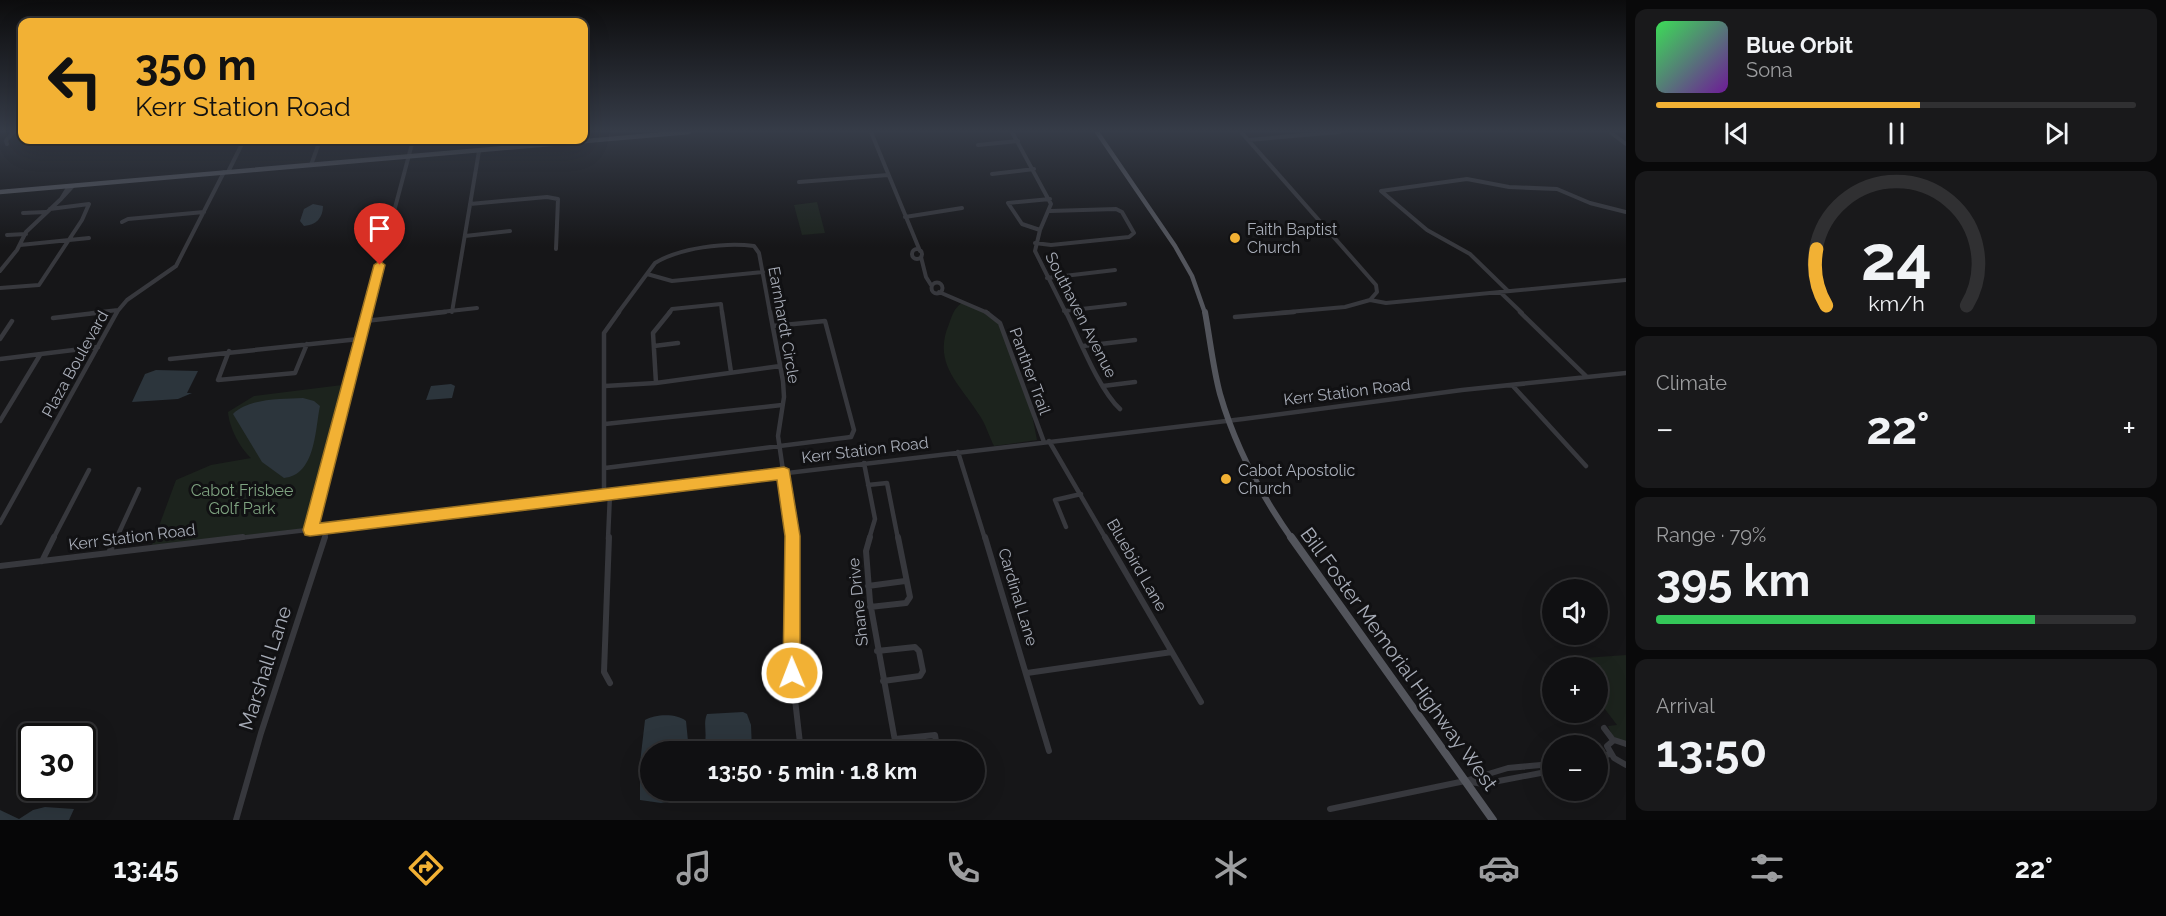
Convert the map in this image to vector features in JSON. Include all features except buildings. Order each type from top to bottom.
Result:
[{"type":"main road","points":[[0,192],[247,170]]},
{"type":"main road","name":"Bill Foster Memorial Highway West","points":[[1123,170],[1175,246],[1192,276],[1203,306],[1220,393],[1229,421],[1247,464],[1272,510],[1493,820]]},
{"type":"street","points":[[310,530],[404,170]]},
{"type":"street","points":[[452,312],[476,170]]},
{"type":"street","points":[[886,170],[917,251],[923,255],[918,258]]},
{"type":"street","points":[[992,174],[1031,170]]},
{"type":"street","name":"Southaven Avenue","points":[[1034,170],[1050,199],[1050,211],[1035,243],[1035,251],[1103,386],[1112,402],[1120,409]]},
{"type":"street","points":[[1275,170],[1376,285],[1377,292],[1370,300]]},
{"type":"street","name":"Plaza Boulevard","points":[[0,523],[118,310],[127,300],[176,267],[226,172]]},
{"type":"street","points":[[799,182],[888,175]]},
{"type":"street","points":[[1508,291],[1470,254],[1427,230],[1381,191],[1467,179],[1509,187],[1557,189],[1590,203],[1626,212]]},
{"type":"street","points":[[0,271],[26,234],[71,186]]},
{"type":"street","points":[[470,204],[547,197],[558,199],[556,249]]},
{"type":"street","points":[[1040,230],[1022,224],[1008,203],[1050,199]]},
{"type":"street","points":[[0,288],[39,285],[89,204],[23,213]]},
{"type":"street","points":[[905,217],[962,208]]},
{"type":"street","points":[[1035,243],[1051,245],[1129,237],[1134,233],[1122,212],[1116,208],[1050,211]]},
{"type":"street","points":[[122,222],[128,219],[204,212]]},
{"type":"street","points":[[465,236],[510,231]]},
{"type":"street","points":[[7,235],[26,234]]},
{"type":"street","points":[[20,245],[89,238]]},
{"type":"street","name":"Earnhardt Circle","points":[[610,683],[604,672],[607,494],[604,333],[655,263],[669,255],[746,245],[758,249],[784,397],[779,423],[780,447],[793,536],[792,673],[800,741]]},
{"type":"street","points":[[917,251],[910,254],[918,258],[926,277],[933,284],[941,284],[941,290],[932,290],[933,284]]},
{"type":"street","points":[[1047,278],[1115,270]]},
{"type":"street","points":[[647,274],[672,281],[763,272]]},
{"type":"street","points":[[1235,317],[1345,307],[1370,300],[1386,303],[1626,280]]},
{"type":"street","name":"Panther Trail","points":[[941,290],[991,314],[1000,323],[1047,441]]},
{"type":"street","points":[[1500,292],[1587,377]]},
{"type":"street","points":[[656,383],[653,333],[669,310],[721,304],[731,372]]},
{"type":"street","points":[[1064,311],[1125,304]]},
{"type":"street","points":[[365,321],[477,308]]},
{"type":"street","points":[[53,318],[118,310]]},
{"type":"street","points":[[0,339],[12,321]]},
{"type":"street","points":[[605,468],[846,440],[851,437],[854,430],[825,321],[773,326]]},
{"type":"street","points":[[170,359],[228,351],[359,339]]},
{"type":"street","points":[[1083,346],[1135,340]]},
{"type":"street","points":[[654,346],[678,343]]},
{"type":"street","points":[[228,351],[218,380],[295,373],[307,344]]},
{"type":"street","points":[[0,359],[98,347]]},
{"type":"street","points":[[0,421],[40,355]]},
{"type":"street","points":[[605,386],[656,383],[780,366]]},
{"type":"street","name":"Kerr Station Road","points":[[0,566],[1626,373]]},
{"type":"street","points":[[1103,386],[1135,382]]},
{"type":"street","points":[[1512,385],[1586,466]]},
{"type":"street","points":[[605,424],[782,405]]},
{"type":"street","name":"Bluebird Lane","points":[[1047,441],[1081,494],[1201,702]]},
{"type":"street","name":"Cardinal Lane","points":[[958,452],[1049,751]]},
{"type":"street","name":"Shane Drive","points":[[864,463],[875,519],[866,551],[870,607],[895,739]]},
{"type":"street","points":[[42,561],[89,470]]},
{"type":"street","points":[[868,485],[887,483],[910,597],[906,603],[870,607]]},
{"type":"street","points":[[109,553],[138,489]]},
{"type":"street","points":[[1066,527],[1054,500],[1081,494]]},
{"type":"street","name":"Marshall Lane","points":[[236,820],[261,733],[328,528]]},
{"type":"street","points":[[868,586],[905,581]]},
{"type":"street","points":[[877,651],[915,647],[919,651],[923,671],[920,676],[883,681]]},
{"type":"street","points":[[1027,674],[1172,652]]},
{"type":"street","points":[[1604,728],[1613,740],[1626,744]]},
{"type":"street","points":[[895,739],[935,735],[936,741]]},
{"type":"street","points":[[1613,740],[1607,746],[1610,754],[1626,765]]},
{"type":"street","points":[[1330,809],[1517,768],[1542,767]]},
{"type":"street","points":[[1517,768],[1522,777]]},
{"type":"street","points":[[1465,781],[1483,784],[1522,777],[1542,770]]},
{"type":"green space","points":[[817,202],[825,233],[802,235],[794,205]]},
{"type":"green space","points":[[964,301],[996,320],[1003,331],[1032,415],[1037,440],[994,446],[982,419],[951,373],[944,351],[945,338],[954,311]]},
{"type":"green space","name":"Cabot Frisbee Golf Park","points":[[342,385],[325,451],[319,494],[310,530],[152,545],[176,480],[211,465],[251,458],[236,437],[228,412],[254,396]]},
{"type":"green space","points":[[1626,655],[1626,745],[1614,740],[1608,726],[1617,725],[1608,713],[1608,657],[1598,657]]},
{"type":"shaded area","points":[[313,204],[323,206],[322,214],[315,222],[304,226],[300,221],[304,209]]},
{"type":"shaded area","points":[[156,370],[198,371],[187,393],[192,393],[178,399],[132,402],[145,374]]},
{"type":"shaded area","points":[[451,384],[455,386],[452,398],[426,400],[431,386]]},
{"type":"shaded area","points":[[303,398],[314,401],[320,406],[315,438],[308,460],[302,469],[295,475],[284,478],[262,462],[233,414],[257,402]]},
{"type":"shaded area","points":[[743,712],[747,714],[751,725],[752,741],[705,741],[707,714]]},
{"type":"shaded area","points":[[666,715],[686,721],[688,741],[643,741],[645,720],[654,716]]},
{"type":"shaded area","points":[[647,801],[674,801],[661,803]]},
{"type":"shaded area","points":[[45,807],[74,809],[69,820],[0,820],[0,810],[19,819],[33,810]]},
{"type":"place","name":"Faith Baptist Church","points":[[1235,238]]},
{"type":"place","name":"Cabot Apostolic Church","points":[[1226,479]]},
{"type":"route","points":[[380,265],[310,530],[784,473],[793,536],[792,673]]}]
